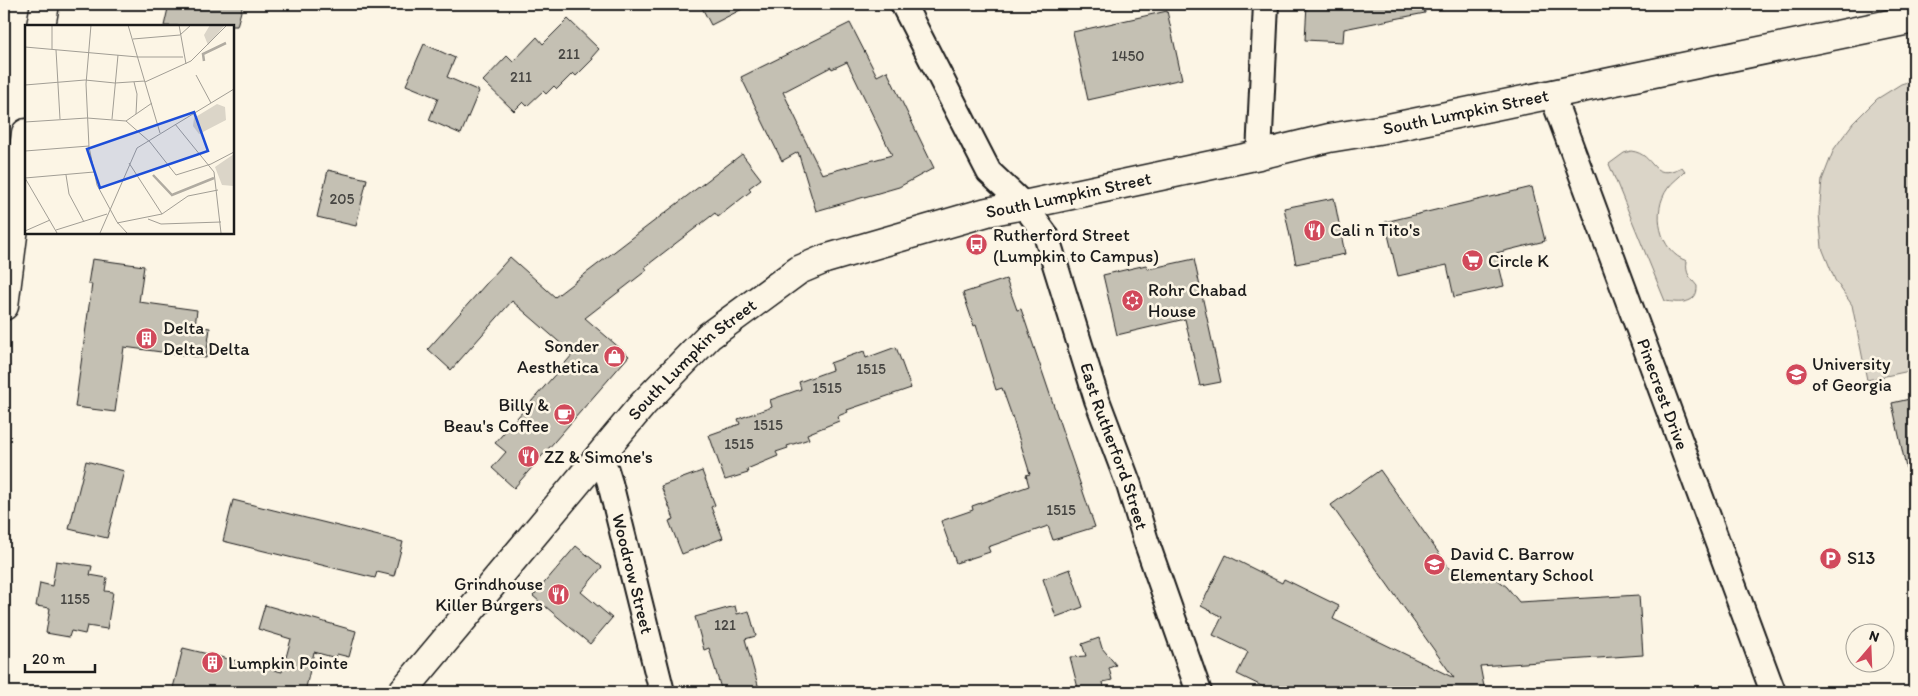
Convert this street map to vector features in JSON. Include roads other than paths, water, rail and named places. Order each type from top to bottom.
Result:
[{"type":"main road","points":[[41,25],[45,4]]},
{"type":"main road","name":"South Lumpkin Street","points":[[402,692],[643,404],[710,336],[799,270],[825,259],[987,212],[1024,206],[1329,138],[1384,129],[1484,107],[1552,95],[1914,19]]},
{"type":"main road","points":[[4,306],[25,141]]},
{"type":"street","name":"East Rutherford Street","points":[[903,4],[989,172],[1024,206],[1046,236],[1097,400],[1129,485],[1146,541],[1199,692]]},
{"type":"street","points":[[1259,155],[1266,4]]},
{"type":"street","name":"Pinecrest Drive","points":[[1552,95],[1773,692]]},
{"type":"street","name":"Woodrow Street","points":[[601,454],[618,512],[662,692]]},
{"type":"place","name":"Cali n Tito's","points":[[1314,230]]},
{"type":"place","name":"Rutherford Street (Lumpkin to Campus)","points":[[977,245]]},
{"type":"place","name":"Circle K","points":[[1472,261]]},
{"type":"place","name":"Rohr Chabad House","points":[[1132,300]]},
{"type":"place","name":"Delta Delta Delta","points":[[147,338]]},
{"type":"place","name":"Sonder Aesthetica","points":[[615,356]]},
{"type":"place","name":"University of Georgia","points":[[1796,374]]},
{"type":"place","name":"Billy & Beau's Coffee","points":[[565,415]]},
{"type":"place","name":"ZZ & Simone's","points":[[528,457]]},
{"type":"place","name":"S13","points":[[1831,558]]},
{"type":"place","name":"David C. Barrow Elementary School","points":[[1434,564]]},
{"type":"place","name":"Grindhouse Killer Burgers","points":[[559,594]]},
{"type":"place","name":"Lumpkin Pointe","points":[[212,663]]}]
